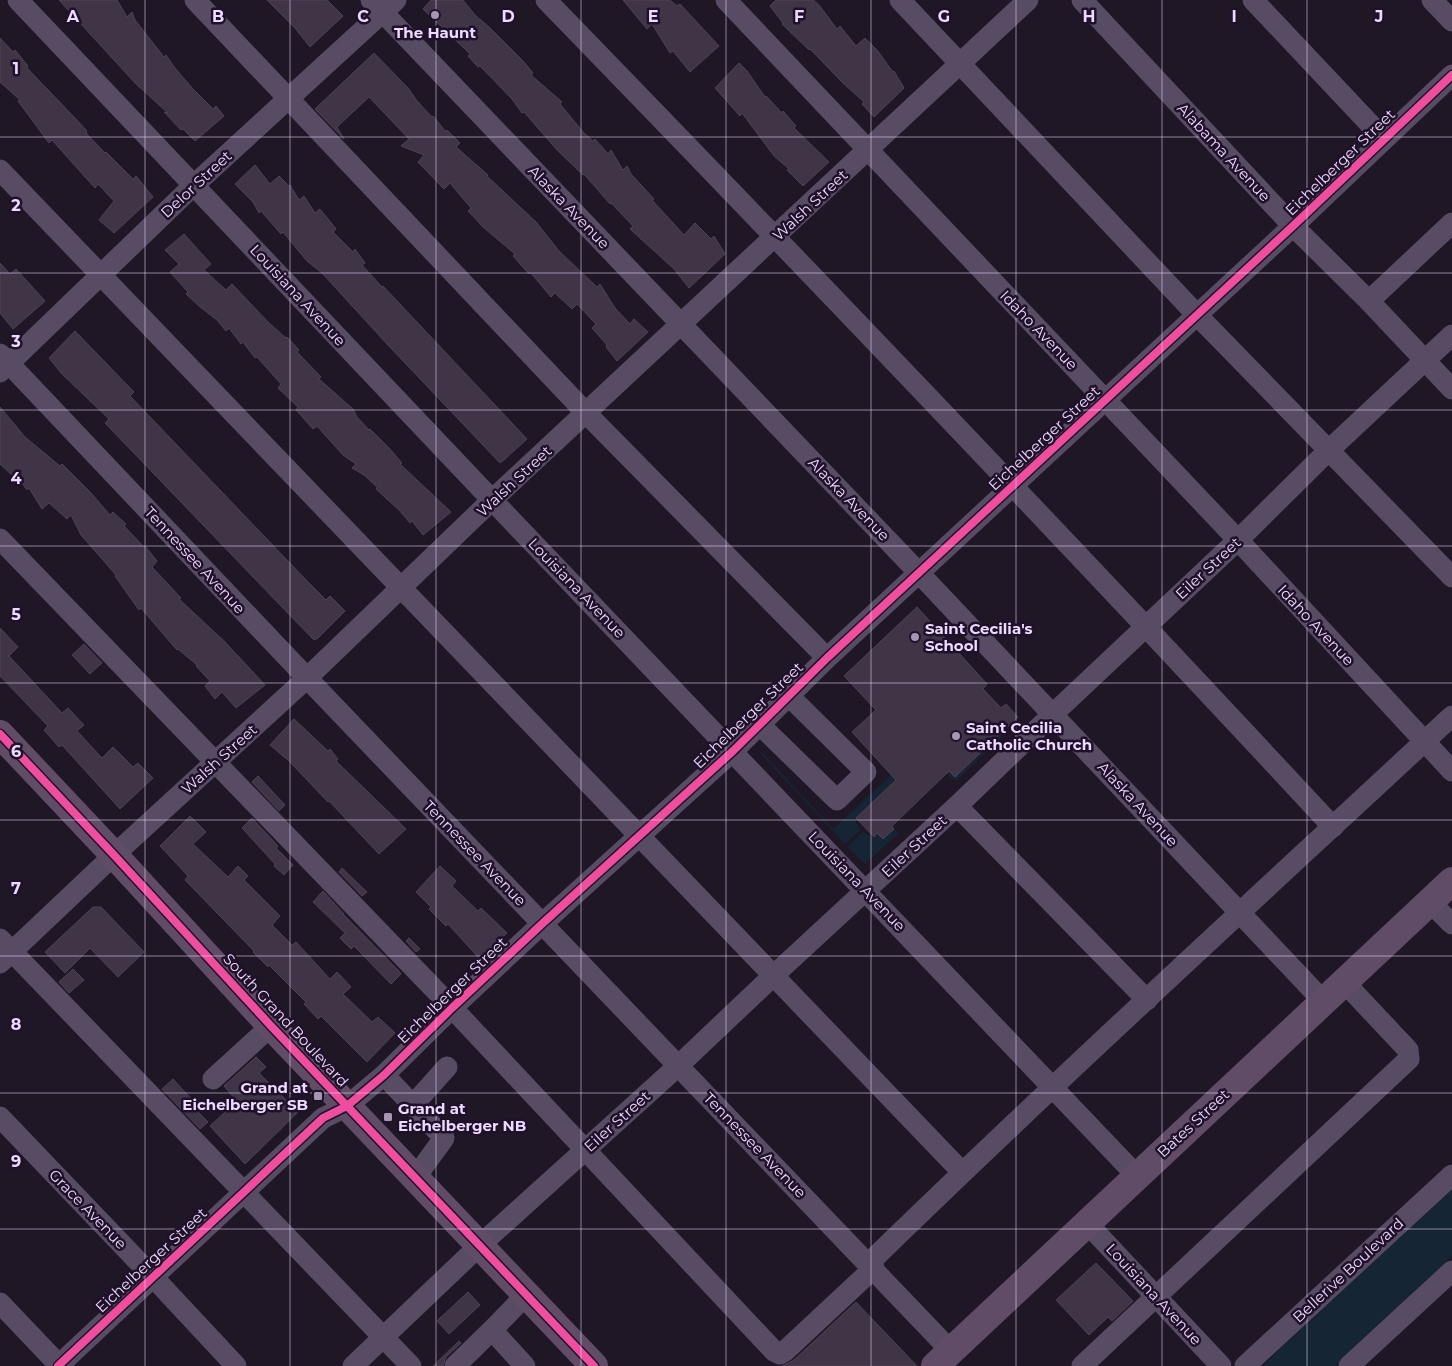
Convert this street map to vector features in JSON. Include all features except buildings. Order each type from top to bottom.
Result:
[{"type":"main road","name":"South Grand Boulevard","points":[[0,734],[347,1106],[594,1366]]},
{"type":"main road","name":"Bates Street","points":[[943,1358],[1452,881]]},
{"type":"street","name":"Louisiana Avenue","points":[[18,0],[1137,1176]]},
{"type":"street","points":[[195,0],[587,414],[827,658]]},
{"type":"street","points":[[546,0],[775,236],[1146,626],[1333,827]]},
{"type":"street","name":"Idaho Avenue","points":[[726,0],[1238,540],[1452,771]]},
{"type":"street","points":[[900,0],[1197,315],[1452,577]]},
{"type":"street","name":"Walsh Street","points":[[4,951],[215,764],[492,500],[587,414],[1028,0]]},
{"type":"street","name":"Alabama Avenue","points":[[1082,0],[1293,226],[1369,301],[1452,389]]},
{"type":"street","points":[[1253,0],[1384,139]]},
{"type":"street","points":[[1432,0],[1452,21]]},
{"type":"street","name":"Delor Street","points":[[3,363],[101,276],[194,185],[288,100],[383,4]]},
{"type":"street","name":"Alaska Avenue","points":[[383,4],[682,324],[1324,1002]]},
{"type":"street","name":"Eichelberger Street","points":[[59,1366],[324,1118],[347,1106],[384,1075],[452,1008],[733,751],[827,658],[1293,226],[1452,75]]},
{"type":"street","points":[[0,170],[962,1172]]},
{"type":"street","points":[[1369,301],[1452,223]]},
{"type":"street","name":"Eiler Street","points":[[353,1366],[479,1246],[678,1066],[957,806],[1452,335]]},
{"type":"street","name":"Tennessee Avenue","points":[[3,363],[871,1265],[943,1358]]},
{"type":"street","points":[[0,539],[452,1008],[774,1351],[780,1354],[962,1172],[1239,912],[1452,716]]},
{"type":"street","points":[[759,724],[837,800],[866,772],[789,696]]},
{"type":"street","points":[[957,806],[1147,1000]]},
{"type":"street","points":[[1430,902],[1452,924]]},
{"type":"street","points":[[4,951],[244,1191],[411,1366]]},
{"type":"street","points":[[1082,1366],[1409,1059],[1408,1050],[1344,983]]},
{"type":"street","points":[[213,1080],[272,1026]]},
{"type":"street","points":[[413,1105],[447,1067]]},
{"type":"street","points":[[384,1075],[444,1138],[415,1178]]},
{"type":"street","name":"Grace Avenue","points":[[0,1117],[236,1366]]},
{"type":"street","name":"Bellerive Boulevard","points":[[1245,1366],[1452,1175]]},
{"type":"street","name":"Louisiana Avenue","points":[[1087,1223],[1221,1366]]},
{"type":"street","points":[[1350,1366],[1452,1271]]},
{"type":"street","points":[[455,1366],[526,1295]]},
{"type":"street","points":[[0,1303],[59,1366]]},
{"type":"street","points":[[492,1330],[525,1366]]},
{"type":"shaded area","points":[[1015,720],[1017,722],[957,780],[952,779],[947,774],[949,771],[955,777]]},
{"type":"shaded area","points":[[762,752],[833,829],[891,775],[896,780],[856,818],[856,822],[861,830],[845,844],[761,754]]},
{"type":"shaded area","points":[[894,829],[899,833],[865,864],[847,847],[863,832],[871,837],[877,833],[883,839]]},
{"type":"shaded area","points":[[1452,1187],[1452,1256],[1335,1366],[1262,1366]]},
{"type":"cycle path","points":[[58,1366],[323,1118],[347,1106],[384,1075],[452,1008],[733,751],[827,658],[1293,226],[1452,75]]},
{"type":"cycle path","points":[[0,734],[271,1026],[594,1366]]},
{"type":"place","name":"The Haunt","points":[[435,15]]},
{"type":"place","name":"Saint Cecilia's School","points":[[915,637]]},
{"type":"place","name":"Saint Cecilia Catholic Church","points":[[956,736]]},
{"type":"place","name":"Grand at Eichelberger SB","points":[[318,1096]]},
{"type":"place","name":"Grand at Eichelberger NB","points":[[388,1117]]}]
